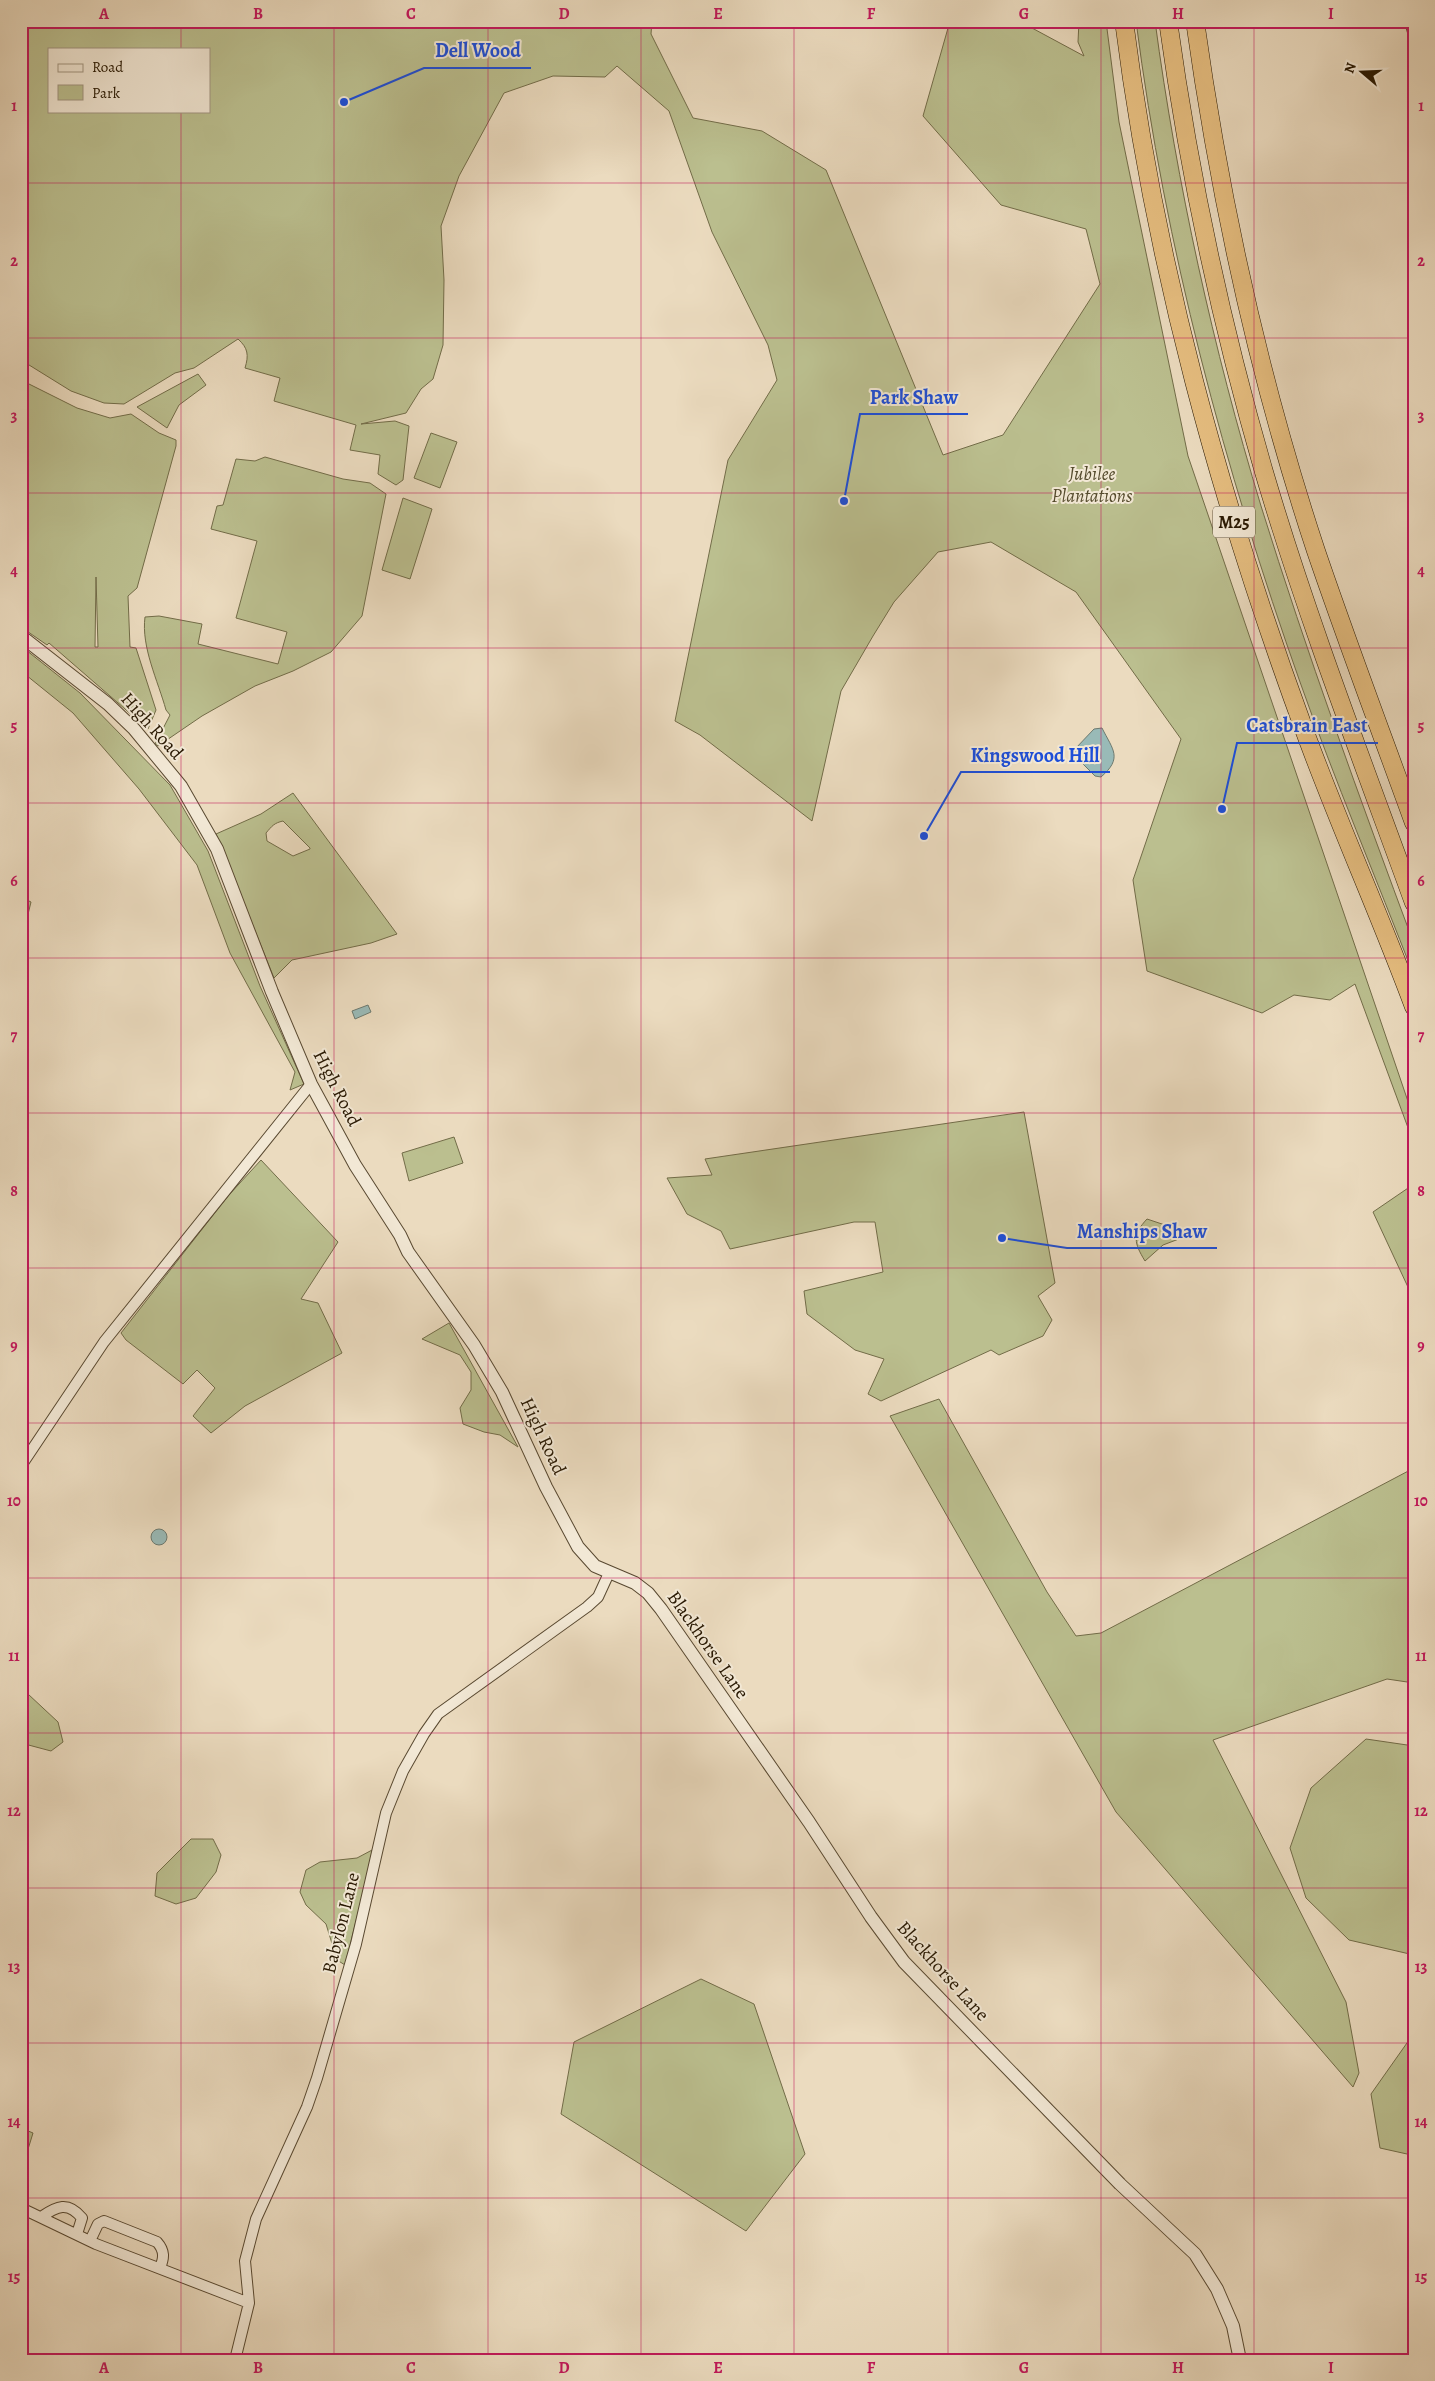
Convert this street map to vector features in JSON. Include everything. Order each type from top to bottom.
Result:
[{"type":"highway","name":"M25","points":[[1124,21],[1144,158],[1163,256],[1190,368],[1219,473],[1268,629],[1305,731],[1413,1006]]},
{"type":"highway","name":"M25","points":[[1168,21],[1182,117],[1210,260],[1235,365],[1264,470],[1317,634],[1414,903]]},
{"type":"highway","points":[[1195,21],[1222,188],[1270,395],[1316,550],[1414,822]]},
{"type":"street","points":[[1411,21],[1414,32]]},
{"type":"street","name":"High Road","points":[[21,636],[108,704],[134,729],[181,786],[217,849],[272,992],[311,1084],[355,1165],[400,1235],[408,1252],[474,1344],[497,1384],[546,1487],[578,1547],[595,1566],[609,1574]]},
{"type":"street","points":[[21,1466],[104,1342],[311,1084]]},
{"type":"street","name":"Babylon Lane","points":[[235,2360],[249,2303],[246,2261],[256,2219],[307,2107],[317,2078],[356,1944],[386,1813],[403,1771],[438,1714],[587,1607],[598,1597],[609,1574]]},
{"type":"street","name":"Blackhorse Lane","points":[[609,1574],[635,1583],[648,1593],[661,1609],[809,1822],[871,1917],[904,1962],[1120,2184],[1195,2254],[1218,2289],[1233,2326],[1240,2360]]},
{"type":"street","points":[[41,2216],[54,2207],[63,2206],[77,2212],[82,2218],[77,2234]]},
{"type":"street","points":[[21,2208],[90,2241],[249,2303]]},
{"type":"street","points":[[90,2241],[98,2224],[104,2221],[157,2242],[162,2248],[164,2259],[160,2268]]},
{"type":"green space","name":"Jubilee Plantations","points":[[21,21],[652,21],[651,34],[693,118],[762,131],[826,170],[943,455],[1003,435],[1100,284],[1086,229],[1001,205],[923,116],[950,21],[1019,21],[1084,56],[1078,42],[1079,21],[1106,21],[1119,122],[1188,456],[1414,1119],[1414,1144],[1355,984],[1330,1000],[1294,995],[1262,1013],[1147,971],[1133,880],[1181,739],[1076,592],[991,542],[938,552],[894,602],[841,691],[812,821],[700,735],[675,721],[728,460],[777,380],[768,345],[712,232],[669,111],[617,66],[605,77],[553,76],[504,93],[459,176],[441,226],[444,280],[443,345],[433,379],[421,389],[406,413],[361,424],[395,421],[409,426],[403,480],[396,485],[378,474],[380,455],[350,450],[356,425],[274,401],[280,378],[245,368],[247,352],[238,339],[194,368],[175,373],[124,404],[104,403],[71,391],[21,360]]},
{"type":"green space","points":[[1136,21],[1155,21],[1174,144],[1198,266],[1227,387],[1261,506],[1315,671],[1414,944],[1414,976],[1313,719],[1272,601],[1222,438],[1200,356],[1163,190],[1148,106]]},
{"type":"green space","points":[[198,374],[206,385],[179,405],[167,428],[137,407]]},
{"type":"green space","points":[[21,380],[77,408],[110,418],[131,414],[159,433],[176,440],[176,446],[137,588],[128,596],[130,647],[136,648],[156,710],[148,729],[49,643],[47,645],[21,627]],"holes":[[[96,577],[98,647],[95,647]]]},
{"type":"green space","points":[[431,433],[457,442],[440,488],[414,478]]},
{"type":"green space","points":[[265,457],[343,479],[370,483],[386,494],[362,616],[331,652],[293,671],[255,686],[202,716],[158,746],[155,744],[170,715],[166,710],[151,664],[145,640],[145,617],[159,616],[202,624],[198,644],[278,664],[287,632],[236,618],[257,541],[211,529],[217,506],[223,505],[236,459],[255,461]]},
{"type":"green space","points":[[403,498],[432,509],[410,579],[382,570]]},
{"type":"green space","points":[[21,646],[80,693],[170,785],[208,851],[260,986],[304,1084],[290,1090],[295,1072],[230,953],[197,865],[139,789],[73,713],[21,671]]},
{"type":"green space","points":[[293,793],[397,934],[371,943],[292,960],[274,978],[216,834],[261,814]],"holes":[[[283,821],[310,848],[293,856],[267,841],[266,833],[273,825]]]},
{"type":"green space","points":[[21,897],[31,902],[21,943]]},
{"type":"green space","points":[[1024,1112],[1055,1283],[1038,1296],[1052,1320],[1043,1336],[999,1355],[991,1350],[881,1401],[868,1394],[884,1359],[855,1350],[807,1314],[804,1291],[883,1272],[875,1222],[854,1222],[730,1249],[721,1231],[687,1214],[667,1178],[712,1175],[705,1159]]},
{"type":"green space","points":[[454,1137],[463,1163],[409,1181],[402,1153]]},
{"type":"green space","points":[[261,1160],[338,1242],[301,1299],[318,1303],[342,1353],[245,1406],[211,1433],[193,1416],[215,1388],[197,1370],[183,1384],[126,1340],[121,1333],[228,1196]]},
{"type":"green space","points":[[1414,1184],[1414,1300],[1373,1212]]},
{"type":"green space","points":[[1147,1219],[1192,1234],[1163,1245],[1145,1261],[1136,1239],[1139,1230]]},
{"type":"green space","points":[[449,1323],[518,1447],[500,1435],[484,1432],[463,1424],[460,1408],[471,1390],[471,1372],[460,1355],[422,1339]]},
{"type":"green space","points":[[939,1399],[1047,1592],[1076,1636],[1101,1633],[1414,1468],[1414,1683],[1387,1679],[1213,1740],[1346,2002],[1359,2073],[1353,2087],[1116,1812],[890,1416]]},
{"type":"green space","points":[[28,1694],[58,1722],[63,1742],[51,1751],[21,1743],[21,1709]]},
{"type":"green space","points":[[1366,1739],[1414,1746],[1414,1955],[1349,1940],[1306,1898],[1290,1848],[1311,1788]]},
{"type":"green space","points":[[191,1839],[213,1839],[221,1855],[216,1872],[196,1898],[176,1904],[155,1896],[157,1873]]},
{"type":"green space","points":[[374,1849],[345,1965],[337,1960],[326,1924],[306,1905],[300,1892],[306,1870],[320,1862],[357,1858]]},
{"type":"green space","points":[[701,1979],[754,2004],[805,2154],[746,2231],[561,2114],[574,2042]]},
{"type":"green space","points":[[1414,2033],[1414,2153],[1407,2154],[1380,2148],[1371,2094]]},
{"type":"green space","points":[[21,2128],[33,2133],[21,2172]]},
{"type":"water","points":[[1102,728],[1112,748],[1114,759],[1108,770],[1101,777],[1095,776],[1075,756],[1075,749],[1094,729]]},
{"type":"water","points":[[368,1005],[371,1012],[355,1019],[352,1011]]},
{"type":"water","points":[[159,1529],[167,1537],[159,1545],[151,1537]]},
{"type":"place","name":"Dell Wood","points":[[344,102]]},
{"type":"place","name":"Park Shaw","points":[[844,501]]},
{"type":"place","name":"Catsbrain East","points":[[1222,809]]},
{"type":"place","name":"Kingswood Hill","points":[[924,836]]},
{"type":"place","name":"Manships Shaw","points":[[1002,1238]]}]
